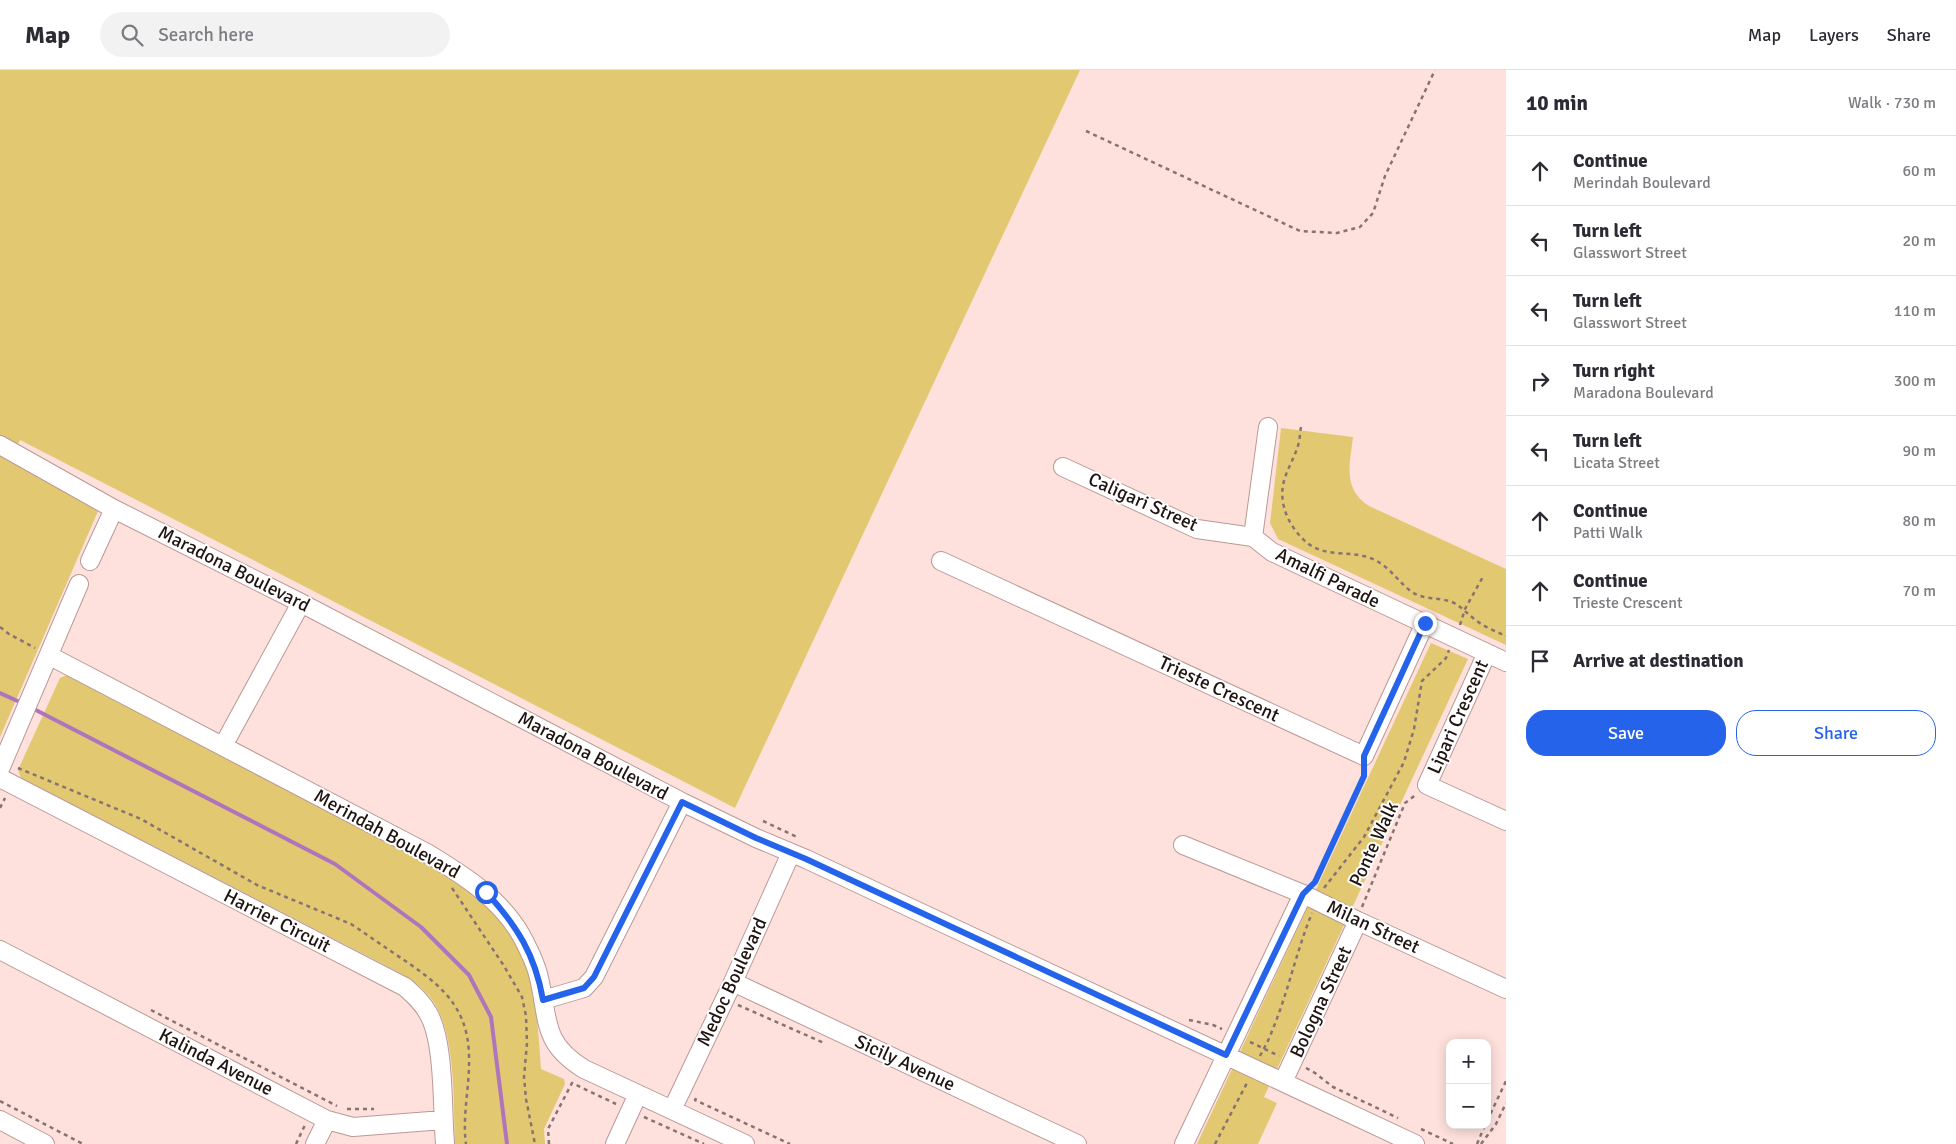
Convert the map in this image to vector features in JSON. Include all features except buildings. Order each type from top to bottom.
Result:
[{"type":"street","points":[[1253,538],[1268,426]]},
{"type":"street","name":"Maradona Boulevard","points":[[0,445],[114,509],[300,603],[682,802],[756,838],[795,846],[1254,1069],[1417,1136]]},
{"type":"street","name":"Caligari Street","points":[[1063,467],[1196,529],[1253,538]]},
{"type":"street","points":[[90,562],[114,509]]},
{"type":"street","name":"Amalfi Parade","points":[[1253,538],[1272,552],[1506,662]]},
{"type":"street","name":"Trieste Crescent","points":[[941,561],[1364,756]]},
{"type":"street","points":[[3,763],[49,658],[56,634],[79,584]]},
{"type":"street","points":[[223,746],[300,603]]},
{"type":"street","points":[[1364,756],[1425,623]]},
{"type":"street","name":"Lipari Crescent","points":[[1487,653],[1427,785],[1506,821]]},
{"type":"street","name":"Merindah Boulevard","points":[[49,658],[223,746],[427,853],[461,874],[486,892],[520,934],[539,976],[548,1026],[563,1054],[584,1069],[745,1144]]},
{"type":"street","name":"Harrier Circuit","points":[[0,778],[405,987],[418,998],[429,1013],[436,1030],[439,1048],[445,1144]]},
{"type":"street","points":[[543,1000],[584,988],[594,977],[682,802]]},
{"type":"street","name":"Milan Street","points":[[1183,844],[1311,897],[1358,921],[1506,989]]},
{"type":"street","name":"Medoc Boulevard","points":[[672,1110],[795,846]]},
{"type":"street","points":[[1184,1144],[1235,1035],[1311,897]]},
{"type":"street","name":"Bologna Street","points":[[1283,1082],[1358,921]]},
{"type":"street","name":"Kalinda Avenue","points":[[0,950],[327,1120],[353,1127],[443,1120]]},
{"type":"street","name":"Sicily Avenue","points":[[733,982],[1077,1144]]},
{"type":"street","points":[[615,1144],[625,1108],[638,1094]]},
{"type":"street","points":[[0,1120],[46,1144]]},
{"type":"street","points":[[314,1144],[327,1120]]},
{"type":"path","points":[[1086,131],[1300,231],[1337,233],[1360,227],[1373,212],[1385,176],[1435,70]]},
{"type":"path","points":[[1301,427],[1299,442],[1284,477],[1283,504],[1286,515],[1293,527],[1306,542],[1322,551],[1355,554],[1373,559],[1392,571],[1412,592],[1421,597],[1444,599],[1465,609],[1473,618],[1506,636]]},
{"type":"path","points":[[1311,897],[1326,884],[1364,837],[1404,762],[1414,729],[1422,681],[1446,658],[1456,638],[1465,609],[1484,574]]},
{"type":"path","points":[[0,627],[9,634],[40,650],[49,658]]},
{"type":"path","points":[[1215,1144],[1272,1032],[1294,967],[1315,882],[1364,776],[1364,756]]},
{"type":"path","name":"Ponte Walk","points":[[1358,921],[1363,901],[1405,803],[1427,785]]},
{"type":"path","points":[[5,798],[13,802]]},
{"type":"path","points":[[763,821],[795,846]]},
{"type":"path","points":[[451,886],[504,966],[522,997],[526,1016],[527,1043],[524,1076],[526,1099],[535,1144]]},
{"type":"path","points":[[734,1013],[738,1004],[828,1045]]},
{"type":"path","points":[[149,1008],[344,1109],[382,1109]]},
{"type":"path","points":[[1189,1020],[1213,1025],[1235,1035],[1315,1073],[1333,1086],[1402,1119]]},
{"type":"path","points":[[1491,1113],[1506,1081]]},
{"type":"path","points":[[548,1144],[548,1129],[572,1083],[704,1144]]},
{"type":"path","points":[[699,1091],[695,1100],[790,1144]]},
{"type":"path","points":[[0,1101],[83,1144]]},
{"type":"path","points":[[1481,1144],[1496,1124],[1506,1103]]},
{"type":"path","points":[[296,1144],[307,1121]]},
{"type":"path","points":[[1477,1144],[1484,1129]]},
{"type":"path","points":[[1417,1136],[1454,1144]]},
{"type":"shaded area","points":[[0,70],[1080,70],[735,808],[20,440],[14,453],[102,502],[0,737]]},
{"type":"shaded area","points":[[1281,428],[1353,437],[1350,475],[1351,483],[1360,499],[1369,506],[1506,569],[1506,645],[1278,539],[1270,523]]},
{"type":"shaded area","points":[[1431,643],[1468,659],[1264,1097],[1277,1103],[1258,1144],[1197,1144]]},
{"type":"shaded area","points":[[67,675],[450,872],[489,904],[511,933],[527,969],[538,1028],[541,1069],[564,1079],[565,1084],[544,1129],[545,1144],[455,1144],[452,1068],[445,1028],[439,1011],[430,997],[414,982],[383,964],[21,778],[18,770],[60,678]]},
{"type":"waterway","points":[[0,693],[22,703]]},
{"type":"waterway","points":[[30,707],[335,864],[421,927],[469,975],[491,1017],[507,1144]]},
{"type":"route","points":[[486,892],[520,934],[539,976],[543,1000],[584,988],[594,977],[682,802],[1226,1055],[1303,894],[1315,882],[1364,776],[1364,756],[1425,623]]}]
